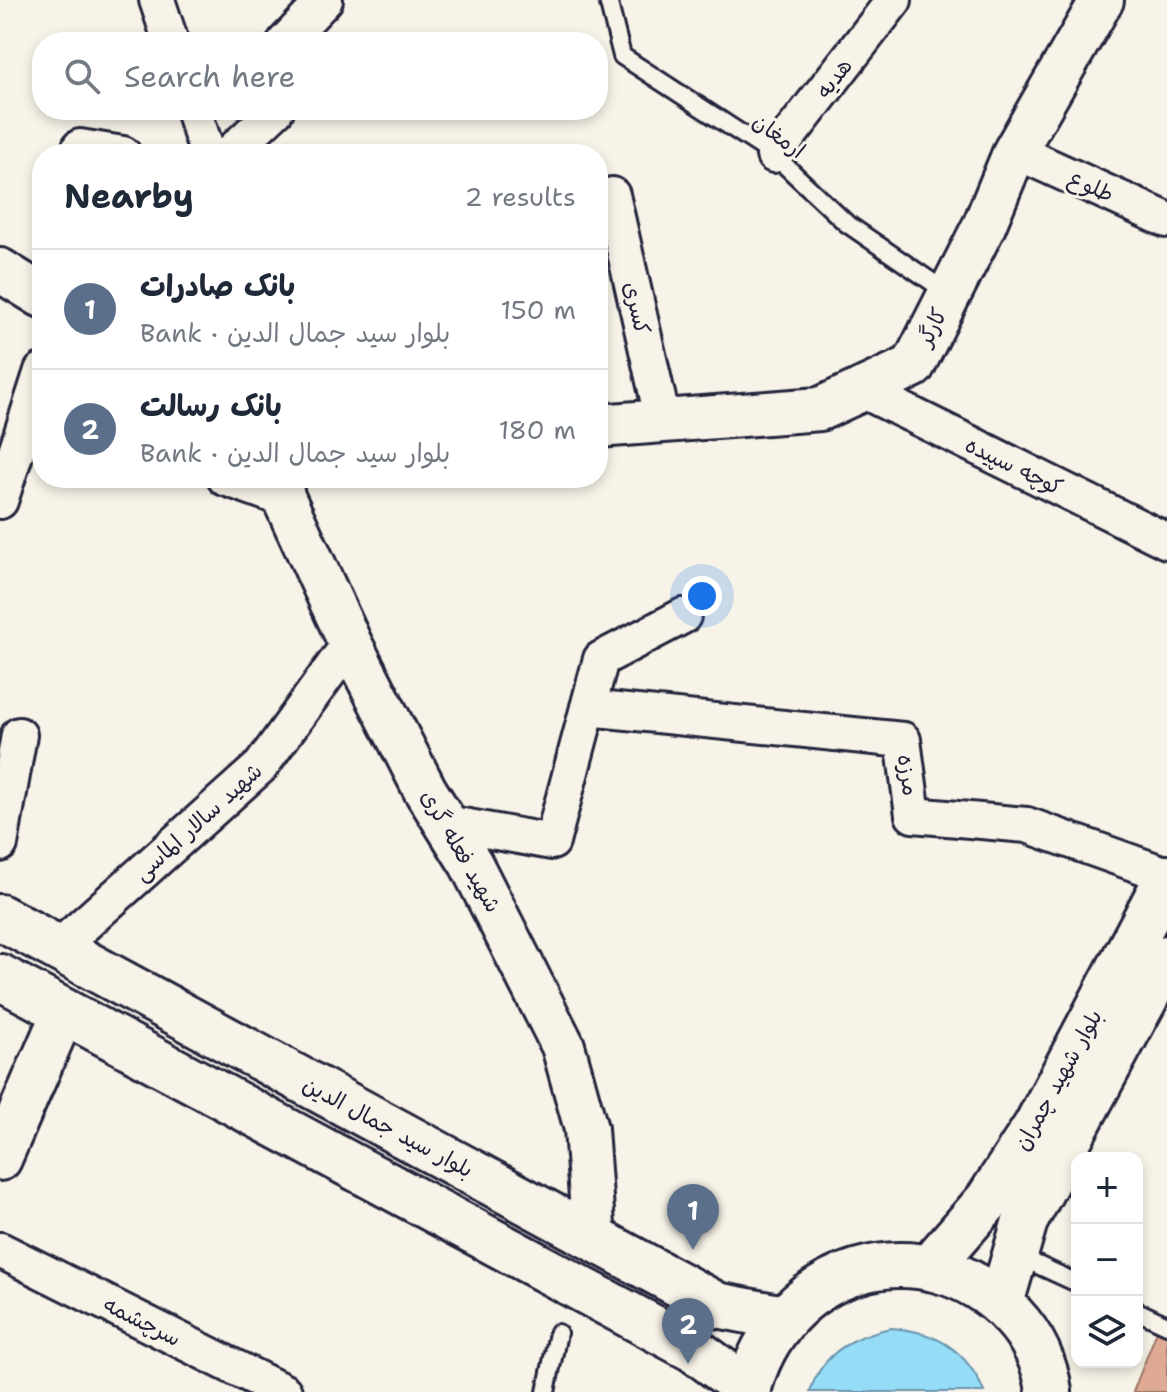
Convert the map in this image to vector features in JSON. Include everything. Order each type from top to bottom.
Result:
[{"type":"main road","name":"بلوار شهید چمران","points":[[929,1268],[988,1200],[1036,1126],[1167,877]]},
{"type":"main road","name":"بلوار سید جمال الدین","points":[[0,917],[717,1305],[784,1318]]},
{"type":"main road","name":"بلوار شهید چمران","points":[[1001,1303],[1025,1221],[1167,958]]},
{"type":"main road","points":[[0,977],[693,1349],[748,1391],[761,1351],[784,1318],[807,1296],[834,1279],[887,1266],[929,1268],[967,1281],[1001,1303],[1023,1327],[1039,1355],[1049,1392]]},
{"type":"street","points":[[157,0],[168,32]]},
{"type":"street","points":[[295,32],[325,0]]},
{"type":"street","name":"هدیه","points":[[774,155],[894,0]]},
{"type":"street","name":"کارگر","points":[[608,425],[820,409],[913,366],[984,226],[1015,151],[1102,0]]},
{"type":"street","points":[[196,120],[205,144]]},
{"type":"street","points":[[240,144],[265,120]]},
{"type":"street","name":"طلوع","points":[[1015,151],[1167,220]]},
{"type":"street","name":"کسری","points":[[612,195],[663,421]]},
{"type":"street","points":[[0,270],[32,290]]},
{"type":"street","name":"کوچه سپیده","points":[[862,390],[1167,541]]},
{"type":"street","points":[[0,501],[32,402]]},
{"type":"street","name":"شهید فعله گری","points":[[281,488],[350,643],[425,790],[471,864],[563,1046],[586,1129],[594,1239]]},
{"type":"street","points":[[446,823],[552,842],[601,659],[683,616]]},
{"type":"street","name":"شهید سالار الماسی","points":[[58,948],[261,766],[350,643]]},
{"type":"street","name":"مرزه","points":[[588,708],[903,740],[913,815],[1027,825],[1167,877]]},
{"type":"street","points":[[0,844],[19,735]]},
{"type":"street","points":[[0,1159],[64,1011]]},
{"type":"street","name":"سرچشمه","points":[[0,1250],[284,1392]]},
{"type":"lane","name":"ارمغان","points":[[608,0],[622,56],[774,155],[846,223],[949,294]]},
{"type":"lane","points":[[1015,1254],[1071,1280]]},
{"type":"lane","points":[[1143,1314],[1167,1325]]},
{"type":"lane","points":[[546,1392],[558,1333]]},
{"type":"water","points":[[891,1328],[922,1333],[948,1345],[969,1365],[984,1392],[810,1392],[822,1367],[841,1348],[864,1336]]},
{"type":"building","points":[[1160,1323],[1167,1327],[1167,1392],[1133,1392]]},
{"type":"place","name":"بانک صادرات","points":[[693,1250]]},
{"type":"place","name":"بانک رسالت","points":[[688,1364]]}]
